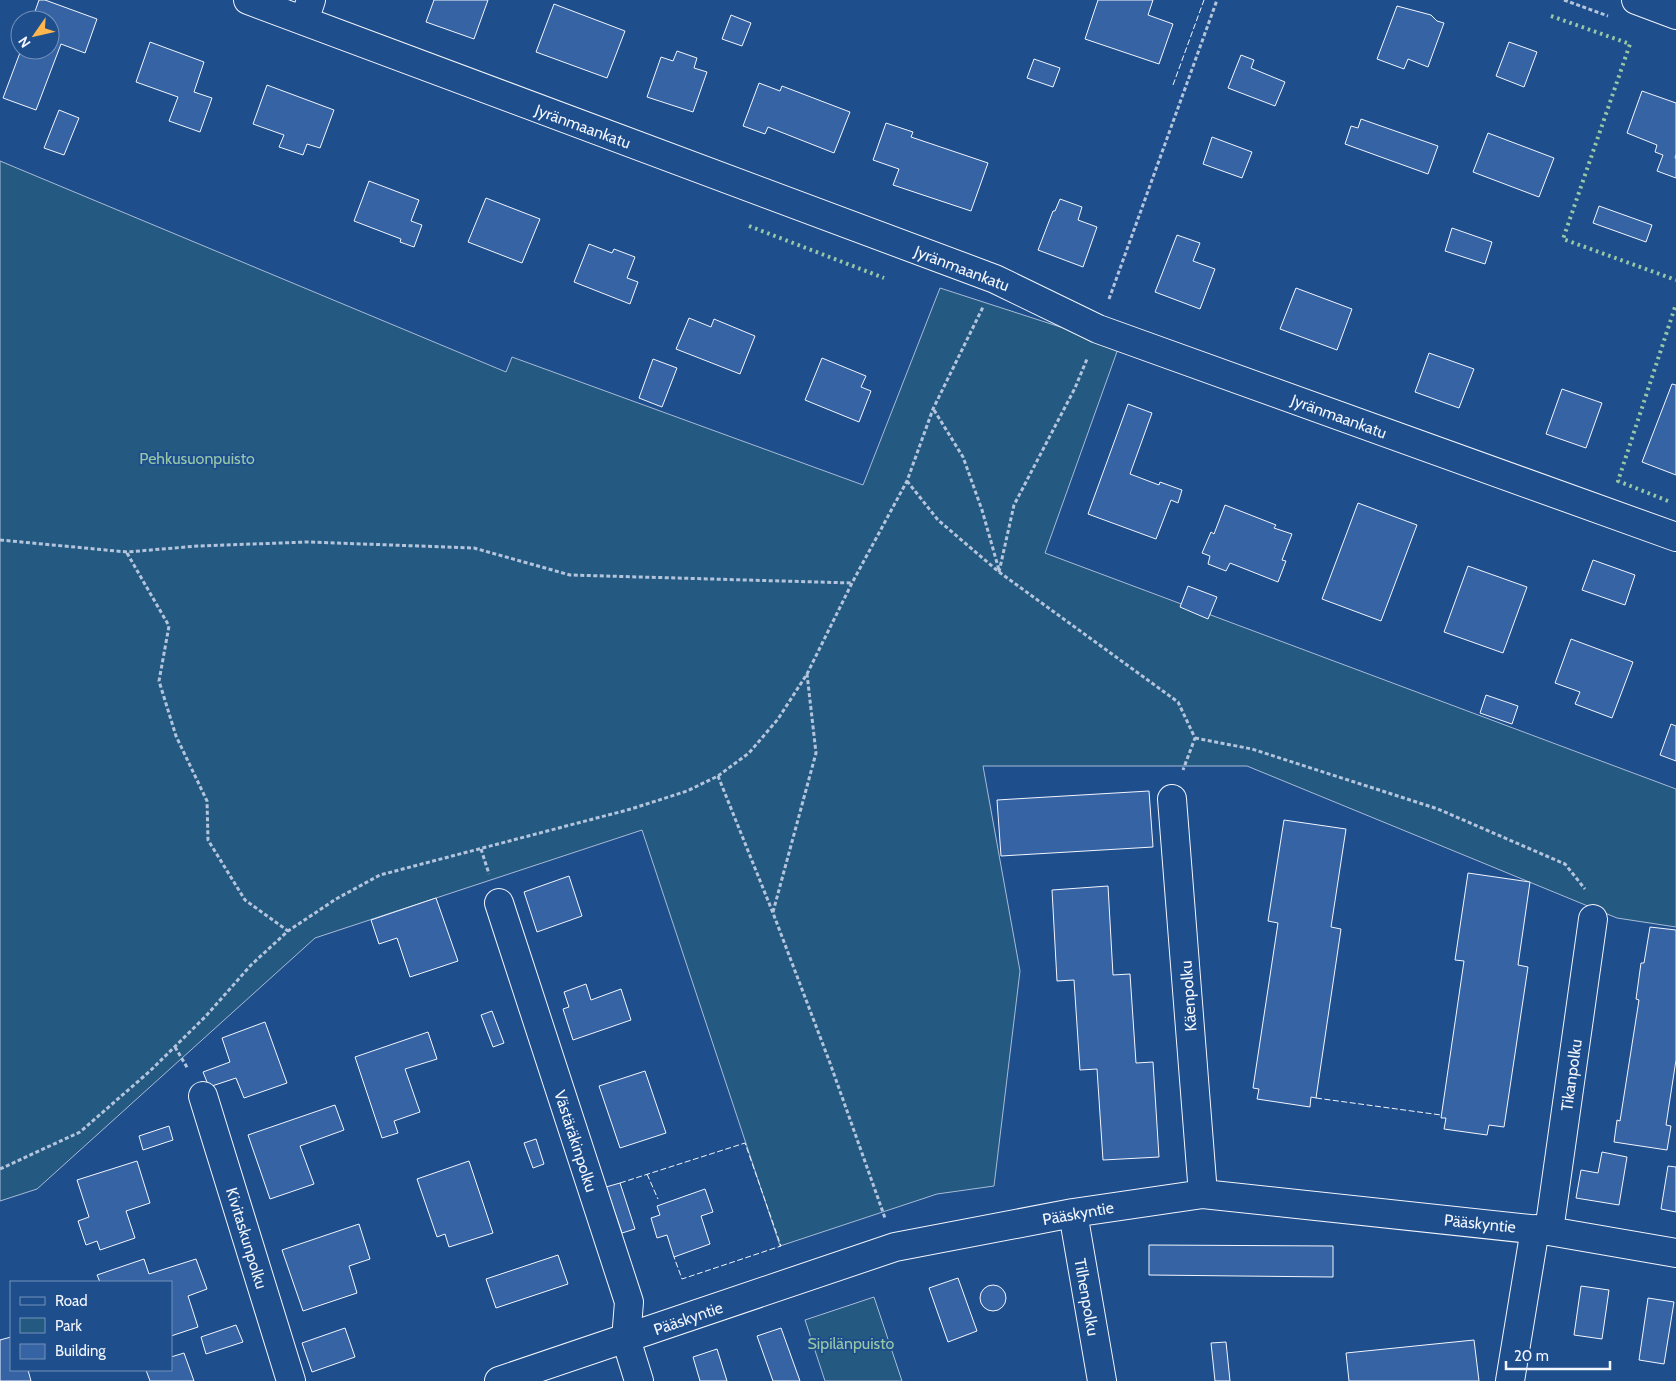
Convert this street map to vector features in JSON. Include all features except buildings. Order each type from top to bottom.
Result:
[{"type":"street","name":"Jyränmaankatu","points":[[248,0],[307,11],[996,279],[1098,329],[1676,537]]},
{"type":"street","points":[[1636,0],[1676,15]]},
{"type":"street","name":"Käenpolku","points":[[1172,799],[1203,1194]]},
{"type":"street","name":"Västäräkinpolku","points":[[499,903],[629,1302],[626,1339],[639,1381]]},
{"type":"street","name":"Tikanpolku","points":[[1510,1381],[1542,1230],[1593,919]]},
{"type":"street","name":"Kivitaskunpolku","points":[[203,1096],[291,1381]]},
{"type":"street","name":"Pääskyntie","points":[[499,1381],[895,1247],[1072,1213],[1203,1194],[1542,1230],[1676,1253]]},
{"type":"street","name":"Tilhenpolku","points":[[1072,1213],[1102,1381]]},
{"type":"path","points":[[1000,572],[1014,505],[1075,388],[1217,0]]},
{"type":"path","points":[[0,1169],[80,1132],[156,1065],[206,1016],[251,965],[288,931],[336,899],[380,875],[631,809],[687,791],[718,776],[749,753],[778,719],[807,674],[852,583],[907,481],[933,409],[996,279]]},
{"type":"path","points":[[933,409],[963,457],[982,510],[1000,572]]},
{"type":"path","points":[[907,481],[938,520],[1000,572],[1178,702],[1195,738],[1172,799]]},
{"type":"path","points":[[0,540],[127,552],[198,546],[308,542],[474,548],[570,575],[852,583]]},
{"type":"path","points":[[127,552],[169,626],[159,680],[176,736],[207,800],[208,840],[245,900],[288,931]]},
{"type":"path","points":[[773,913],[816,752],[807,674]]},
{"type":"path","points":[[1195,738],[1252,749],[1438,809],[1565,864],[1585,886],[1593,919]]},
{"type":"path","points":[[718,776],[830,1063],[895,1247]]},
{"type":"green space","name":"Pehkusuonpuisto","points":[[0,161],[506,372],[512,357],[863,485],[940,288],[1119,346],[1045,553],[1676,789],[1676,927],[1617,918],[1247,766],[983,766],[1020,971],[994,1186],[937,1194],[780,1246],[642,830],[315,938],[37,1189],[0,1201]]},
{"type":"green space","name":"Sipilänpuisto","points":[[874,1297],[902,1381],[825,1381],[805,1320]]},
{"type":"hedge","points":[[1551,16],[1630,44],[1563,239],[1676,280]]},
{"type":"hedge","points":[[749,226],[884,278]]},
{"type":"hedge","points":[[1668,501],[1618,481],[1676,304]]},
{"type":"fence","points":[[1173,85],[1204,0]]},
{"type":"fence","points":[[1316,1098],[1441,1115]]},
{"type":"fence","points":[[620,1183],[745,1143],[781,1246],[682,1279],[674,1257]]},
{"type":"fence","points":[[647,1174],[658,1199]]}]
